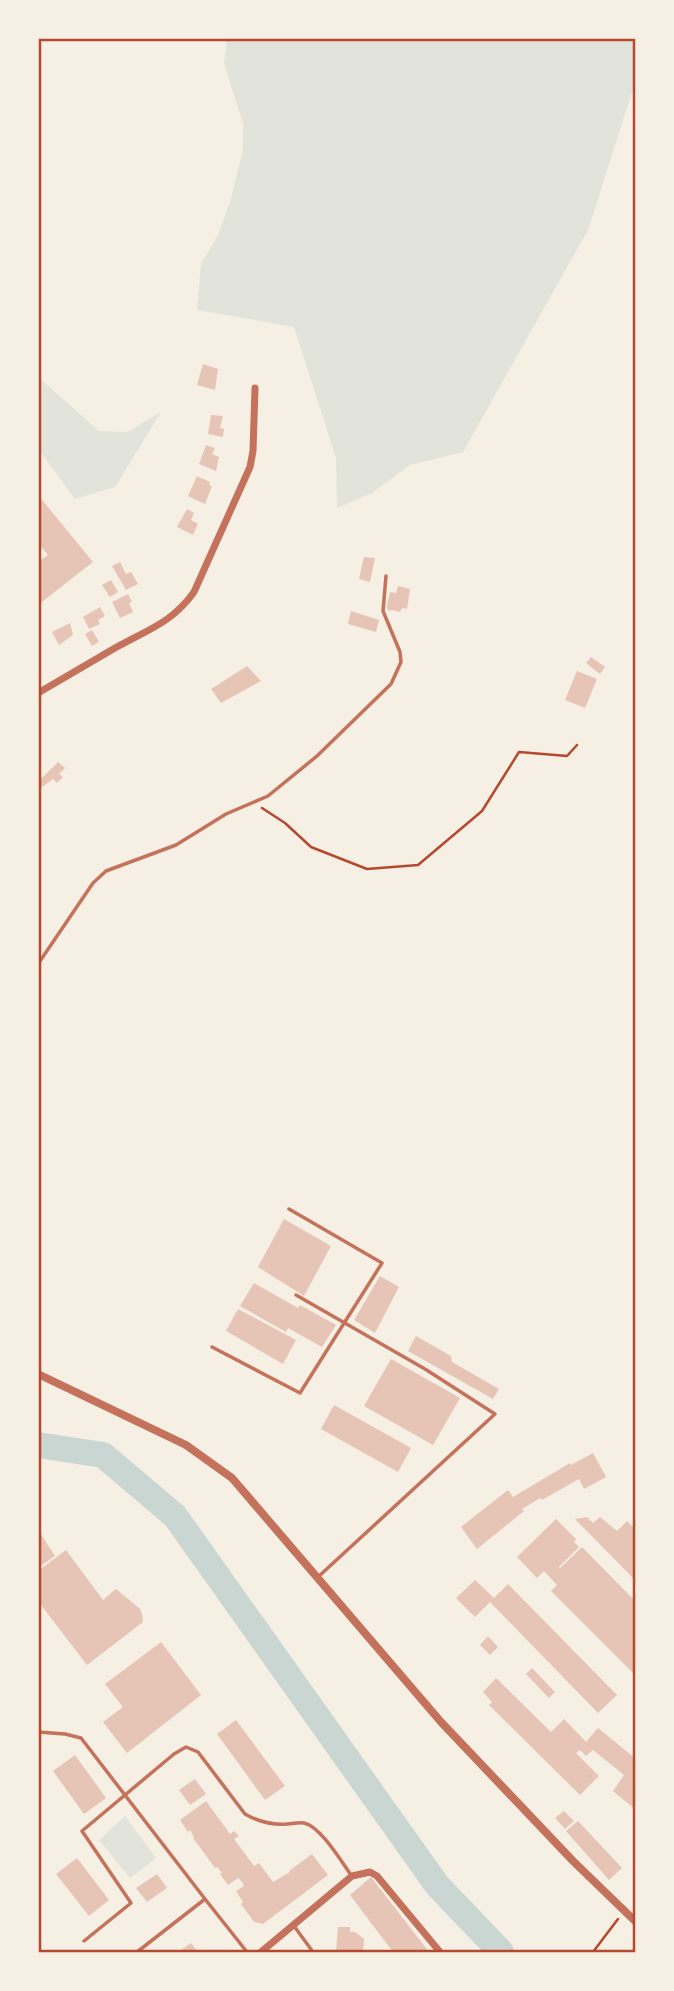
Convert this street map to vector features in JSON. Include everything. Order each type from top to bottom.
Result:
[{"type":"street","points":[[38,693],[118,646],[167,622],[189,599],[250,467],[255,388]]},
{"type":"street","points":[[38,1374],[165,1434],[195,1451],[232,1478],[441,1722],[635,1922]]},
{"type":"street","points":[[261,1952],[352,1876],[365,1872],[374,1874],[440,1952]]},
{"type":"lane","points":[[38,964],[93,883],[106,872],[176,845],[226,814],[268,796],[317,756],[391,684],[401,662],[400,652],[383,611],[386,576]]},
{"type":"lane","points":[[212,1347],[300,1393],[382,1263],[289,1209]]},
{"type":"lane","points":[[296,1295],[425,1369],[495,1414],[318,1577]]},
{"type":"lane","points":[[38,1732],[80,1738],[247,1952]]},
{"type":"lane","points":[[84,1941],[131,1903],[82,1831],[186,1747],[198,1752],[245,1814],[265,1822],[308,1824],[320,1833],[352,1876]]},
{"type":"lane","points":[[137,1952],[205,1899]]},
{"type":"lane","points":[[294,1926],[313,1952]]},
{"type":"path","points":[[253,802],[285,823],[311,847],[367,869],[418,865],[482,811],[519,752],[567,756],[577,745]]},
{"type":"path","points":[[593,1952],[624,1911]]},
{"type":"shaded area","points":[[227,39],[635,39],[635,83],[588,230],[463,452],[410,465],[372,493],[337,508],[336,458],[294,327],[197,310],[201,264],[218,235],[230,202],[243,149],[243,123],[224,64]]},
{"type":"shaded area","points":[[39,378],[99,431],[127,432],[161,412],[115,487],[75,499],[39,450]]},
{"type":"shaded area","points":[[125,1816],[156,1858],[130,1878],[99,1840]]},
{"type":"building","points":[[203,364],[218,369],[215,390],[197,385]]},
{"type":"building","points":[[211,415],[223,416],[220,428],[224,429],[223,437],[208,434]]},
{"type":"building","points":[[206,445],[215,448],[212,454],[219,457],[216,471],[199,464]]},
{"type":"building","points":[[197,476],[210,482],[209,485],[212,486],[205,504],[188,496]]},
{"type":"building","points":[[38,495],[93,562],[38,605],[38,562],[48,555],[38,543]]},
{"type":"building","points":[[187,509],[194,513],[191,520],[198,524],[193,535],[177,527]]},
{"type":"building","points":[[364,557],[375,558],[370,582],[359,579]]},
{"type":"building","points":[[120,562],[126,574],[131,572],[138,584],[126,590],[112,566]]},
{"type":"building","points":[[111,580],[118,592],[110,597],[102,585]]},
{"type":"building","points":[[398,586],[410,589],[407,609],[402,608],[400,612],[388,611],[390,592],[396,593]]},
{"type":"building","points":[[128,594],[133,612],[120,618],[112,602]]},
{"type":"building","points":[[100,607],[105,616],[98,620],[100,624],[89,629],[83,617]]},
{"type":"building","points":[[351,611],[379,620],[376,632],[348,624]]},
{"type":"building","points":[[70,623],[73,635],[59,645],[52,632]]},
{"type":"building","points":[[92,630],[99,642],[92,646],[85,634]]},
{"type":"building","points":[[591,657],[605,667],[600,674],[586,663]]},
{"type":"building","points":[[247,666],[261,681],[221,703],[211,689]]},
{"type":"building","points":[[577,671],[597,679],[585,708],[565,700]]},
{"type":"building","points":[[58,762],[65,768],[59,774],[63,777],[57,783],[53,779],[38,790],[38,773],[42,778]]},
{"type":"building","points":[[284,1219],[331,1246],[304,1296],[258,1267]]},
{"type":"building","points":[[380,1276],[399,1287],[375,1333],[354,1320]]},
{"type":"building","points":[[254,1283],[298,1308],[300,1305],[336,1325],[322,1347],[288,1328],[286,1332],[240,1306]]},
{"type":"building","points":[[238,1309],[296,1340],[283,1364],[226,1331]]},
{"type":"building","points":[[416,1336],[451,1356],[452,1362],[499,1389],[493,1399],[408,1351]]},
{"type":"building","points":[[391,1359],[460,1398],[433,1445],[364,1406]]},
{"type":"building","points":[[334,1405],[411,1448],[398,1472],[321,1429]]},
{"type":"building","points":[[593,1453],[606,1477],[584,1489],[579,1479],[542,1500],[540,1498],[522,1509],[524,1511],[477,1549],[461,1527],[508,1490],[513,1497],[570,1463],[571,1465]]},
{"type":"building","points":[[587,1517],[593,1523],[600,1517],[617,1531],[627,1521],[636,1530],[636,1581],[575,1519]]},
{"type":"building","points":[[556,1519],[576,1539],[574,1542],[579,1547],[559,1567],[582,1547],[636,1602],[636,1676],[551,1591],[557,1585],[544,1571],[537,1578],[517,1557]]},
{"type":"building","points":[[38,1530],[55,1556],[38,1568]]},
{"type":"building","points":[[66,1550],[103,1600],[116,1589],[140,1609],[142,1614],[143,1622],[87,1665],[38,1601],[38,1571]]},
{"type":"building","points":[[475,1580],[494,1598],[508,1584],[617,1695],[598,1713],[490,1602],[475,1617],[456,1598]]},
{"type":"building","points":[[488,1636],[498,1647],[490,1655],[480,1645]]},
{"type":"building","points":[[161,1642],[201,1695],[127,1753],[103,1722],[123,1707],[105,1684]]},
{"type":"building","points":[[532,1668],[555,1692],[549,1698],[526,1674]]},
{"type":"building","points":[[496,1678],[551,1732],[564,1719],[586,1742],[598,1728],[636,1759],[636,1810],[613,1791],[624,1775],[593,1750],[586,1756],[580,1750],[576,1753],[599,1776],[580,1795],[489,1705],[492,1702],[483,1692]]},
{"type":"building","points":[[236,1720],[285,1786],[265,1800],[217,1734]]},
{"type":"building","points":[[75,1755],[106,1798],[84,1814],[53,1771]]},
{"type":"building","points":[[195,1779],[206,1794],[190,1805],[179,1790]]},
{"type":"building","points":[[206,1801],[230,1834],[234,1831],[239,1836],[234,1839],[254,1866],[259,1863],[273,1882],[312,1854],[328,1875],[263,1924],[254,1922],[241,1904],[243,1902],[236,1891],[244,1886],[242,1882],[238,1878],[228,1885],[220,1874],[222,1873],[215,1868],[190,1830],[188,1832],[180,1820]]},
{"type":"building","points":[[564,1811],[574,1821],[565,1829],[555,1818]]},
{"type":"building","points":[[578,1821],[622,1868],[609,1880],[566,1831]]},
{"type":"building","points":[[77,1858],[109,1900],[89,1916],[56,1874]]},
{"type":"building","points":[[157,1874],[167,1888],[147,1902],[136,1888]]},
{"type":"building","points":[[371,1877],[429,1952],[393,1952],[350,1895]]},
{"type":"building","points":[[338,1927],[350,1927],[350,1932],[355,1932],[364,1939],[363,1952],[336,1952]]},
{"type":"building","points":[[191,1943],[198,1952],[178,1952]]},
{"type":"waterway","points":[[38,1445],[103,1455],[175,1516],[437,1885],[501,1952]]}]
